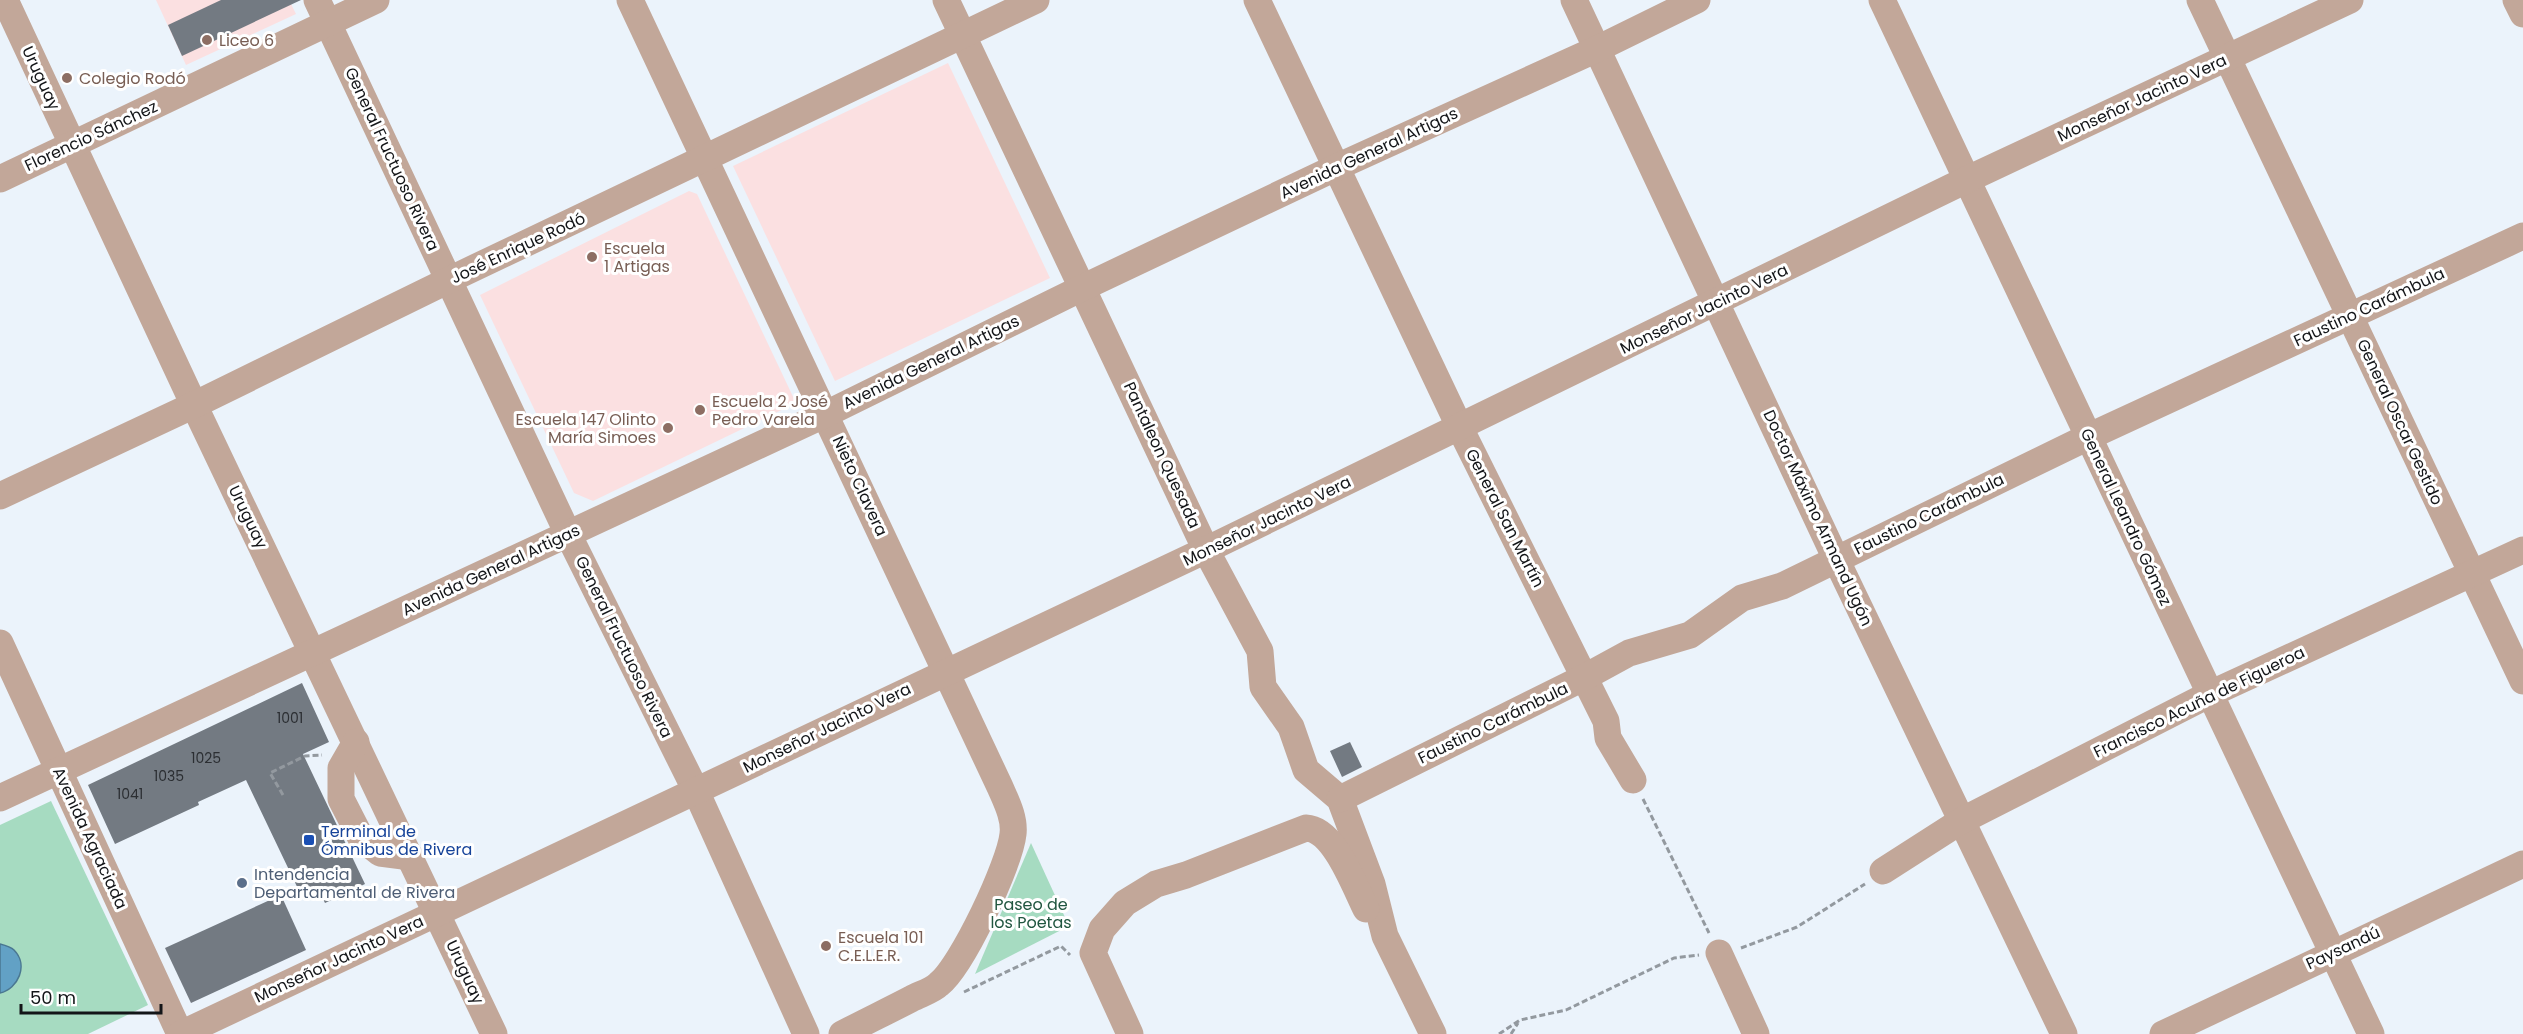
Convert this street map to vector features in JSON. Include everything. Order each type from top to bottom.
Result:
[{"type":"street","name":"Uruguay","points":[[5,0],[194,405],[494,1034]]},
{"type":"street","name":"Florencio Sánchez","points":[[0,179],[73,145],[322,11],[376,0]]},
{"type":"street","name":"Nieto Clavera","points":[[630,0],[1011,812],[1014,834],[999,879],[964,953],[939,985]]},
{"type":"street","name":"Pantaleon Quesada","points":[[946,0],[1206,550],[1260,651],[1263,687],[1291,727],[1306,770],[1340,799],[1372,884],[1385,936],[1433,1034]]},
{"type":"street","name":"José Enrique Rodó","points":[[0,496],[1036,0]]},
{"type":"street","name":"General San Martín","points":[[1257,0],[1460,428],[1606,721],[1608,738],[1633,780]]},
{"type":"street","name":"Doctor Máximo Armand Ugón","points":[[1574,0],[1836,559],[2064,1034]]},
{"type":"street","name":"Avenida General Artigas","points":[[0,798],[826,414],[1082,288],[1337,167],[1597,50],[1697,0]]},
{"type":"street","name":"General Leandro Gómez","points":[[1882,0],[2371,1034]]},
{"type":"street","name":"General Oscar Gestido","points":[[2200,0],[2523,681]]},
{"type":"street","name":"Monseñor Jacinto Vera","points":[[180,1034],[1206,550],[1718,303],[1966,180],[2350,0]]},
{"type":"street","points":[[2516,0],[2523,14]]},
{"type":"street","name":"General Fructuoso Rivera","points":[[322,11],[568,534],[696,791],[806,1034]]},
{"type":"street","name":"Faustino Carámbula","points":[[1340,799],[1629,653],[1690,635],[1742,598],[1782,586],[2088,437],[2523,236]]},
{"type":"street","name":"Francisco Acuña de Figueroa","points":[[1883,871],[1961,821],[2210,694],[2523,550]]},
{"type":"street","name":"Avenida Agraciada","points":[[0,643],[180,1034]]},
{"type":"street","points":[[356,742],[341,768],[342,799],[361,838],[380,853],[411,857]]},
{"type":"street","points":[[1130,1034],[1092,953],[1102,929],[1125,903],[1156,884],[1186,875],[1306,828],[1314,828],[1325,836],[1334,848],[1366,909],[1385,936]]},
{"type":"street","name":"Paysandú","points":[[2163,1034],[2523,864]]},
{"type":"street","points":[[1719,954],[1756,1034]]},
{"type":"street","points":[[842,1034],[939,985]]},
{"type":"path","points":[[283,795],[270,773],[305,756]]},
{"type":"path","points":[[1633,780],[1719,954]]},
{"type":"path","points":[[1499,1034],[1520,1020],[1566,1011],[1674,958],[1719,954],[1748,946],[1797,927],[1883,871]]},
{"type":"path","points":[[939,985],[959,994],[1060,946],[1077,961],[1092,953]]},
{"type":"path","points":[[1510,1034],[1520,1020]]},
{"type":"shaded area","name":"Liceo 6","points":[[156,0],[289,0],[296,14],[186,65]]},
{"type":"shaded area","points":[[948,63],[1050,278],[835,381],[733,166]]},
{"type":"shaded area","points":[[689,191],[697,194],[796,403],[593,501],[574,493],[480,295]]},
{"type":"green space","points":[[51,801],[148,1005],[88,1034],[0,1034],[0,825]]},
{"type":"green space","name":"Paseo de los Poetas","points":[[1031,843],[1069,926],[975,974]]},
{"type":"water","points":[[0,944],[14,950],[21,962],[21,969],[12,987],[0,993]]},
{"type":"building","name":"Liceo 6","points":[[221,0],[301,0],[182,56],[168,25]]},
{"type":"building","points":[[302,683],[329,742],[303,754],[365,884],[325,903],[317,887],[301,895],[246,780],[198,802],[199,805],[115,844],[88,785]]},
{"type":"building","points":[[1350,742],[1362,767],[1342,777],[1330,751]]},
{"type":"building","points":[[281,895],[306,950],[191,1003],[165,948]]},
{"type":"place","name":"Liceo 6","points":[[207,40]]},
{"type":"place","name":"Colegio Rodó","points":[[67,78]]},
{"type":"place","name":"Escuela 1 Artigas","points":[[592,257]]},
{"type":"place","name":"Escuela 2 José Pedro Varela","points":[[700,410]]},
{"type":"place","name":"Escuela 147 Olinto María Simoes","points":[[668,428]]},
{"type":"place","name":"Terminal de Ómnibus de Rivera","points":[[309,840]]},
{"type":"place","name":"Intendencia Departamental de Rivera","points":[[242,883]]},
{"type":"place","name":"Escuela 101 C.E.L.E.R.","points":[[826,946]]}]
